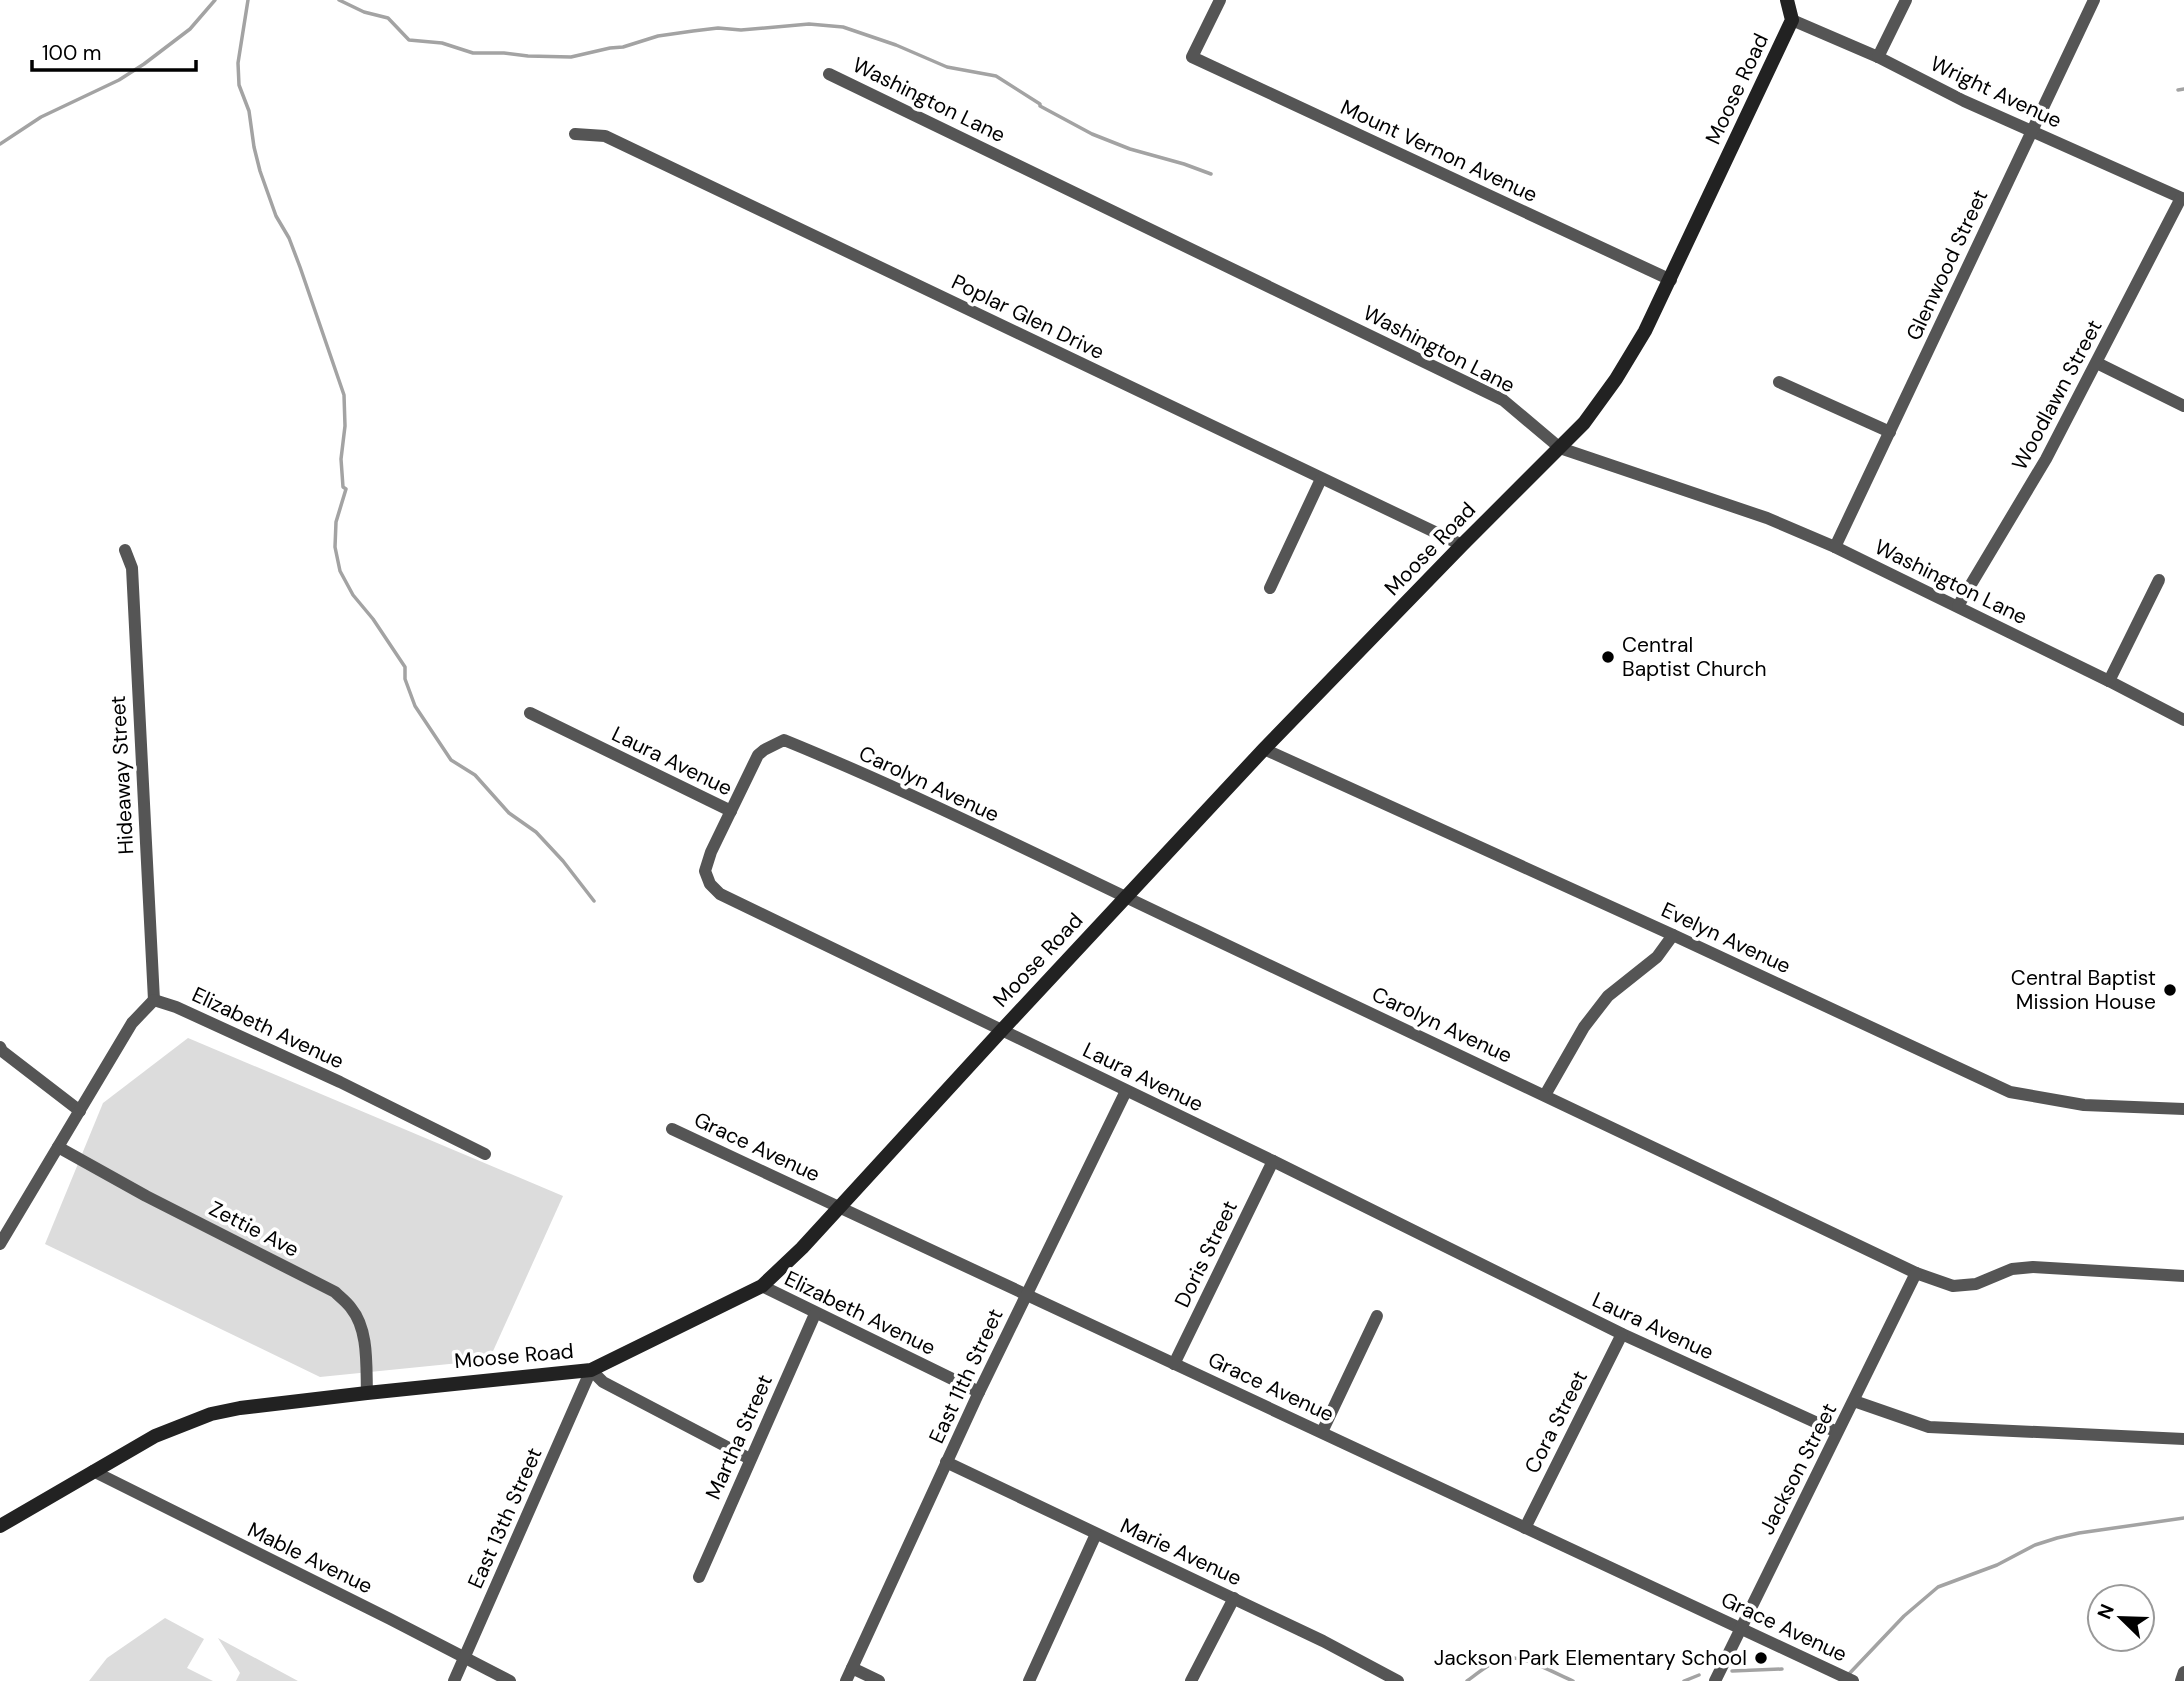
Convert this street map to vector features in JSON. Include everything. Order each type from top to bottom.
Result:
[{"type":"street","name":"Mount Vernon Avenue","points":[[1220,0],[1192,57],[1671,280]]},
{"type":"street","name":"Moose Road","points":[[0,1526],[155,1436],[211,1414],[240,1408],[486,1379],[591,1370],[762,1286],[802,1248],[1264,749],[1584,423],[1616,379],[1671,280],[1792,20],[1787,0]]},
{"type":"street","name":"Glenwood Street","points":[[1835,547],[2094,0]]},
{"type":"street","points":[[1878,57],[1901,2]]},
{"type":"street","name":"Wright Avenue","points":[[1792,20],[1878,57],[1964,101],[2183,198]]},
{"type":"street","name":"Washington Lane","points":[[829,74],[1503,400],[1560,448],[1767,518],[1835,547],[2184,720]]},
{"type":"street","name":"Poplar Glen Drive","points":[[575,134],[605,136],[617,141],[1462,545]]},
{"type":"street","name":"Woodlawn Street","points":[[1958,606],[2046,459],[2183,198]]},
{"type":"street","points":[[2097,363],[2184,406]]},
{"type":"street","points":[[1779,382],[1890,432]]},
{"type":"street","points":[[1269,588],[1321,479]]},
{"type":"street","name":"Hideaway Street","points":[[125,550],[132,568],[154,1000]]},
{"type":"street","points":[[2109,681],[2159,580]]},
{"type":"street","name":"Laura Avenue","points":[[530,713],[731,811],[705,871],[710,884],[720,894],[1273,1161],[1622,1334],[1837,1432]]},
{"type":"street","name":"Carolyn Avenue","points":[[731,811],[758,755],[784,740],[968,822],[1916,1273],[1953,1286],[1976,1283],[2012,1269],[2033,1267],[2184,1276]]},
{"type":"street","name":"Evelyn Avenue","points":[[1264,749],[2010,1092],[2084,1105],[2184,1110]]},
{"type":"street","points":[[1545,1095],[1584,1027],[1608,996],[1657,957],[1673,935]]},
{"type":"street","points":[[0,1244],[132,1023],[154,1000]]},
{"type":"street","name":"Elizabeth Avenue","points":[[154,1000],[176,1007],[340,1082],[485,1154]]},
{"type":"street","points":[[0,1047],[80,1111]]},
{"type":"street","name":"East 11th Street","points":[[846,1681],[979,1392],[1126,1091]]},
{"type":"street","name":"Grace Avenue","points":[[672,1129],[1853,1681]]},
{"type":"street","name":"Zettie Ave","points":[[58,1147],[146,1196],[335,1293],[351,1308],[361,1325],[367,1393]]},
{"type":"street","name":"Doris Street","points":[[1174,1364],[1273,1161]]},
{"type":"street","name":"Jackson Street","points":[[1715,1681],[1916,1273]]},
{"type":"street","name":"Elizabeth Avenue","points":[[762,1286],[979,1392]]},
{"type":"street","name":"Martha Street","points":[[699,1577],[816,1314]]},
{"type":"street","points":[[1322,1432],[1377,1316]]},
{"type":"street","name":"Cora Street","points":[[1525,1528],[1622,1334]]},
{"type":"street","points":[[591,1370],[603,1382],[750,1459]]},
{"type":"street","name":"East 13th Street","points":[[454,1681],[591,1370]]},
{"type":"street","points":[[1854,1401],[1929,1427],[2184,1439]]},
{"type":"street","name":"Marie Avenue","points":[[946,1462],[1323,1641],[1398,1681]]},
{"type":"street","name":"Mable Avenue","points":[[93,1471],[510,1681]]},
{"type":"street","points":[[1029,1681],[1096,1534]]},
{"type":"street","points":[[1191,1681],[1234,1598]]},
{"type":"street","points":[[852,1668],[880,1681]]},
{"type":"street","points":[[2181,1681],[2184,1672]]},
{"type":"shaded area","points":[[188,1038],[563,1196],[489,1360],[320,1377],[45,1244],[103,1103]]},
{"type":"shaded area","points":[[165,1618],[204,1639],[187,1668],[213,1681],[89,1681],[107,1658]]},
{"type":"shaded area","points":[[218,1638],[298,1681],[236,1681],[240,1673]]},
{"type":"waterway","points":[[0,144],[41,117],[119,80],[144,64],[190,29],[215,0]]},
{"type":"waterway","points":[[248,0],[238,63],[239,85],[249,111],[254,147],[276,216],[289,238],[344,395],[345,426],[341,459],[343,487],[346,489],[336,522],[335,547],[340,571],[353,595],[373,619],[405,667],[405,679],[415,706],[451,760],[475,775],[509,813],[536,832],[594,901]]},
{"type":"waterway","points":[[339,0],[364,12],[388,18],[409,40],[442,43],[473,53],[528,56],[571,57],[623,47],[658,36],[718,28],[741,30],[809,24],[843,27],[896,45],[947,67],[996,76],[1040,106],[1092,134],[1130,149],[1211,174]]},
{"type":"waterway","points":[[2178,90],[2184,89]]},
{"type":"waterway","points":[[1847,1676],[1904,1616],[1938,1587],[1997,1565],[2035,1545],[2057,1538],[2184,1518]]},
{"type":"waterway","points":[[1467,1681],[1506,1658],[1531,1662],[1573,1681]]},
{"type":"waterway","points":[[1732,1671],[1782,1669]]},
{"type":"waterway","points":[[1684,1681],[1699,1675]]},
{"type":"place","name":"Central Baptist Church","points":[[1608,657]]},
{"type":"place","name":"Central Baptist Mission House","points":[[2170,990]]},
{"type":"place","name":"Jackson Park Elementary School","points":[[1761,1658]]}]
